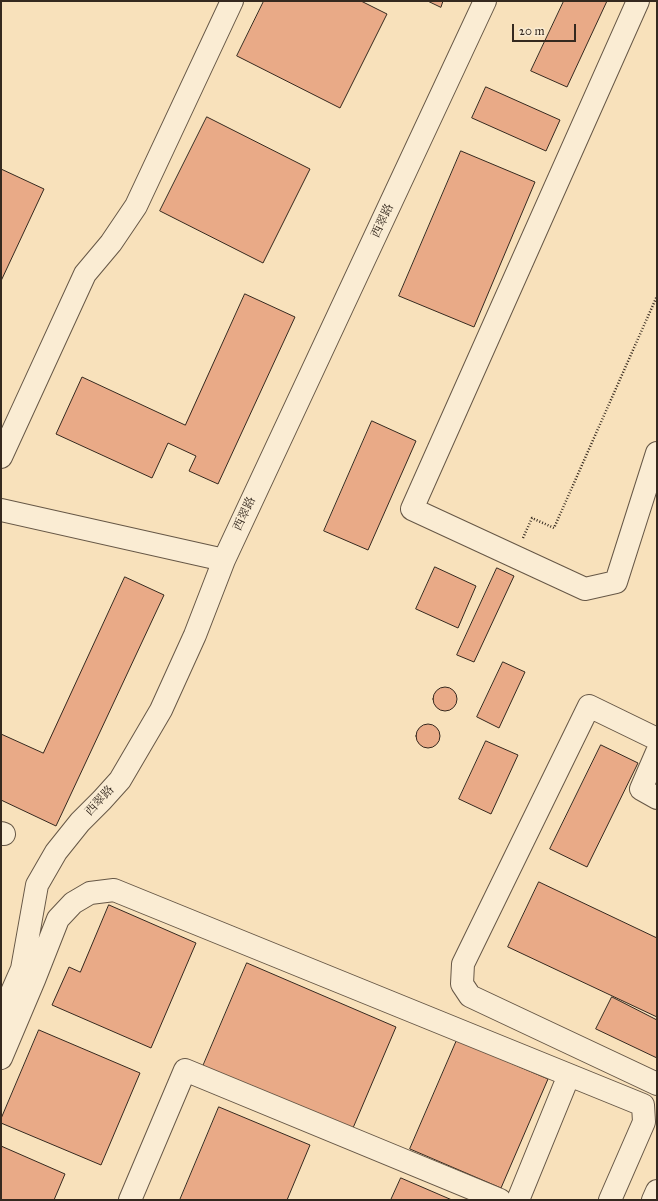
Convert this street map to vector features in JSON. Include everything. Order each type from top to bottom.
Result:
[{"type":"street","points":[[1,457],[85,274],[111,243],[136,206],[232,1]]},
{"type":"street","name":"西翠路","points":[[1,1017],[22,969],[37,884],[56,852],[80,822],[120,780],[160,710],[195,636],[224,560],[486,1]]},
{"type":"street","points":[[638,1],[412,509],[585,590],[616,582],[657,454]]},
{"type":"street","points":[[1,510],[224,560]]},
{"type":"street","points":[[657,739],[589,706],[463,964],[462,984],[470,996],[657,1084]]},
{"type":"street","points":[[657,752],[641,789],[657,798]]},
{"type":"street","points":[[1,1058],[58,919],[74,903],[90,893],[114,890],[643,1105],[644,1122],[610,1200]]},
{"type":"street","points":[[130,1200],[185,1070],[500,1200]]},
{"type":"street","points":[[518,1200],[569,1075]]},
{"type":"street","points":[[653,1200],[657,1191]]},
{"type":"path","points":[[514,556],[532,518],[554,528],[657,296]]},
{"type":"building","points":[[264,1],[361,1],[387,14],[340,108],[237,56]]},
{"type":"building","points":[[428,1],[443,1],[441,7]]},
{"type":"building","points":[[564,1],[607,1],[567,87],[531,71]]},
{"type":"building","points":[[486,87],[560,120],[546,151],[472,118]]},
{"type":"building","points":[[207,117],[310,169],[263,263],[160,211]]},
{"type":"building","points":[[461,151],[535,182],[474,327],[399,296]]},
{"type":"building","points":[[1,169],[44,189],[1,281]]},
{"type":"building","points":[[245,294],[295,317],[218,484],[189,471],[196,456],[168,443],[152,478],[56,434],[82,377],[185,425]]},
{"type":"building","points":[[372,421],[416,441],[368,550],[324,531]]},
{"type":"building","points":[[435,567],[476,586],[458,628],[416,609]]},
{"type":"building","points":[[497,568],[514,576],[474,662],[457,655]]},
{"type":"building","points":[[125,577],[164,595],[56,826],[1,800],[1,734],[43,753]]},
{"type":"building","points":[[503,662],[525,672],[499,728],[477,717]]},
{"type":"building","points":[[445,687],[454,690],[457,699],[454,708],[445,711],[436,708],[433,699],[436,690]]},
{"type":"building","points":[[428,724],[437,727],[440,736],[437,745],[428,748],[419,745],[416,736],[419,727]]},
{"type":"building","points":[[486,741],[518,755],[491,814],[459,799]]},
{"type":"building","points":[[601,745],[638,763],[587,867],[550,849]]},
{"type":"building","points":[[539,882],[657,938],[657,1017],[508,947]]},
{"type":"building","points":[[109,905],[196,943],[151,1048],[52,1005],[69,967],[80,972]]},
{"type":"building","points":[[247,963],[396,1027],[350,1135],[201,1071]]},
{"type":"building","points":[[612,997],[657,1020],[657,1058],[596,1029]]},
{"type":"building","points":[[39,1030],[140,1073],[101,1165],[1,1123],[1,1119]]},
{"type":"building","points":[[457,1040],[548,1079],[501,1188],[410,1149]]},
{"type":"building","points":[[219,1107],[310,1145],[287,1200],[180,1200]]},
{"type":"building","points":[[1,1146],[65,1174],[54,1200],[1,1200]]},
{"type":"building","points":[[401,1178],[452,1200],[391,1200]]}]
